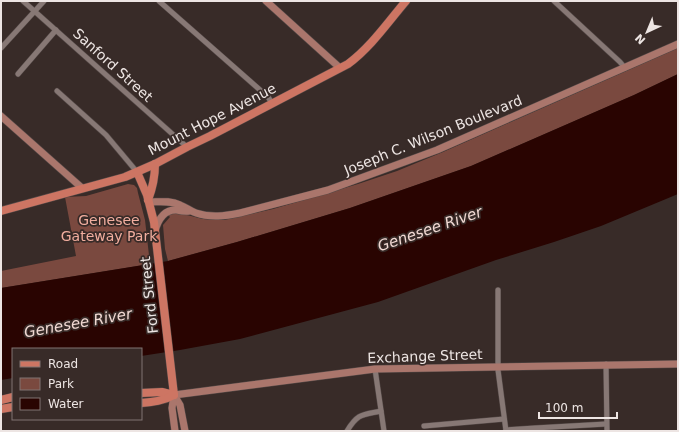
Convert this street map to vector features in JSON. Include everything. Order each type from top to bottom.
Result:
[{"type":"main road","name":"Mount Hope Avenue","points":[[1,211],[125,177],[155,164],[210,136],[355,59],[406,1]]},
{"type":"main road","points":[[149,201],[153,187],[155,164]]},
{"type":"main road","name":"Ford Street","points":[[137,172],[149,201],[154,222],[174,395]]},
{"type":"main road","points":[[142,393],[162,392],[174,395]]},
{"type":"main road","points":[[142,403],[157,402],[174,395]]},
{"type":"main road","points":[[1,400],[12,397]]},
{"type":"main road","points":[[1,409],[12,407]]},
{"type":"street","name":"Sanford Street","points":[[22,1],[187,147]]},
{"type":"street","points":[[1,48],[44,1]]},
{"type":"street","points":[[160,1],[268,97],[272,103]]},
{"type":"street","points":[[266,1],[340,68]]},
{"type":"street","points":[[554,1],[625,68]]},
{"type":"street","points":[[18,74],[56,30]]},
{"type":"street","name":"Joseph C. Wilson Boulevard","points":[[155,233],[157,223],[161,217],[170,211],[189,211],[216,216],[228,215],[328,190],[449,145],[678,44]]},
{"type":"street","points":[[57,91],[106,135],[137,172]]},
{"type":"street","points":[[1,116],[82,188]]},
{"type":"street","name":"Joseph C. Wilson Boulevard","points":[[149,201],[179,204],[189,211]]},
{"type":"street","points":[[498,290],[498,366],[506,430],[606,424]]},
{"type":"street","points":[[606,364],[607,431]]},
{"type":"street","name":"Exchange Street","points":[[174,395],[376,369],[678,364]]},
{"type":"street","points":[[376,369],[384,431]]},
{"type":"street","name":"Ford Street","points":[[174,395],[172,407],[175,431]]},
{"type":"street","name":"Ford Street","points":[[174,395],[181,407],[185,431]]},
{"type":"street","points":[[347,431],[357,418],[381,411]]},
{"type":"street","points":[[424,426],[504,419]]},
{"type":"street","points":[[444,424],[445,431]]},
{"type":"green space","points":[[678,48],[678,74],[634,95],[471,166],[350,208],[168,261],[165,249],[163,225],[170,217],[167,214],[175,212],[203,219],[224,220],[273,209],[358,184],[397,171],[443,152]]},
{"type":"green space","name":"Genesee Gateway Park","points":[[128,184],[134,185],[137,188],[145,220],[150,264],[1,288],[1,271],[76,256],[65,197],[86,196]]},
{"type":"water","name":"Genesee River","points":[[678,74],[678,194],[601,226],[496,260],[378,302],[240,339],[142,356],[142,348],[12,348],[12,378],[1,380],[1,288],[168,261],[350,208],[471,166],[634,95]]}]
